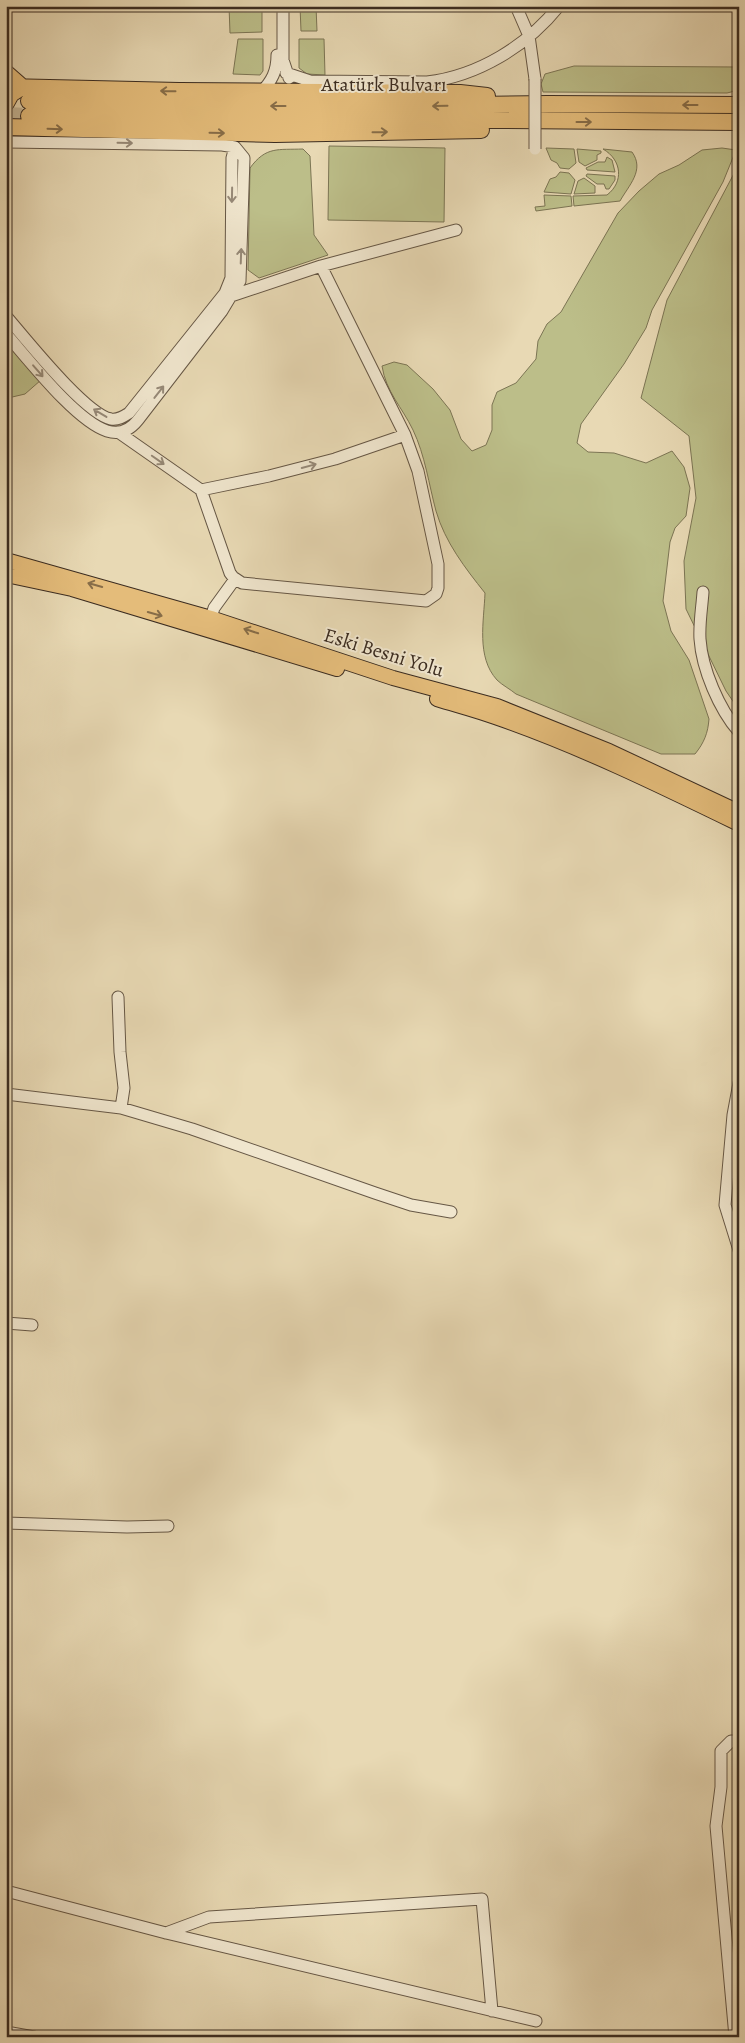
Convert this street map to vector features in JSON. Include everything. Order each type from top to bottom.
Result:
[{"type":"highway","points":[[6,73],[22,104]]},
{"type":"highway","points":[[22,104],[261,92],[460,93],[548,104]]},
{"type":"highway","points":[[6,102],[12,94],[22,104],[285,134],[467,131],[549,122],[739,122]]},
{"type":"highway","points":[[6,113],[11,121],[22,104]]},
{"type":"highway","points":[[6,127],[22,104]]},
{"type":"highway","name":"Atatürk Bulvarı","points":[[22,104],[274,106],[739,105]]},
{"type":"main road","name":"Eski Besni Yolu","points":[[6,560],[211,618],[393,678],[512,712],[624,757],[739,812]]},
{"type":"main road","name":"Eski Besni Yolu","points":[[6,575],[72,589],[494,716],[605,760],[739,824]]},
{"type":"street","points":[[261,92],[274,76],[277,65],[278,6]]},
{"type":"street","points":[[283,6],[283,60],[286,73],[290,81],[304,93]]},
{"type":"street","points":[[516,6],[529,36],[535,79],[535,149]]},
{"type":"street","points":[[286,73],[310,81],[442,81],[502,57],[529,36],[559,6]]},
{"type":"street","points":[[6,142],[222,145],[235,147],[232,158],[231,278],[228,295],[222,311],[138,420],[128,430],[108,431],[96,426],[82,415],[56,391],[6,334]]},
{"type":"street","points":[[6,316],[63,382],[89,406],[111,419],[120,418],[129,413],[228,295],[321,266],[456,230]]},
{"type":"street","points":[[118,432],[202,490],[230,573],[242,583],[426,601],[432,598],[438,588],[438,564],[418,472],[406,435],[321,266]]},
{"type":"street","points":[[202,490],[269,476],[335,459],[406,435]]},
{"type":"street","points":[[211,618],[214,608],[235,579]]},
{"type":"street","points":[[703,592],[700,639],[705,670],[730,722],[739,732]]},
{"type":"street","points":[[118,997],[120,1052],[124,1088],[121,1108]]},
{"type":"street","points":[[739,1083],[733,1115],[725,1205],[739,1250]]},
{"type":"street","points":[[6,1094],[121,1108],[192,1129],[374,1193],[411,1204],[451,1212]]},
{"type":"street","points":[[6,1323],[32,1325]]},
{"type":"street","points":[[6,1523],[127,1527],[168,1526]]},
{"type":"street","points":[[735,2037],[716,1826],[721,1787],[720,1751],[731,1741],[739,1741]]},
{"type":"street","points":[[6,1891],[166,1933],[536,2021]]},
{"type":"street","points":[[166,1933],[209,1917],[482,1899],[492,2011]]},
{"type":"street","points":[[6,2032],[34,2037]]},
{"type":"green space","points":[[229,6],[262,6],[262,32],[230,33]]},
{"type":"green space","points":[[300,6],[316,6],[317,31],[301,31]]},
{"type":"green space","points":[[238,39],[263,39],[263,71],[260,75],[233,74]]},
{"type":"green space","points":[[299,39],[324,39],[325,75],[307,74],[299,68]]},
{"type":"green space","points":[[574,66],[739,67],[739,90],[727,93],[543,92],[541,84],[545,74]]},
{"type":"green space","points":[[329,146],[445,148],[444,222],[328,220]]},
{"type":"green space","points":[[546,148],[574,149],[576,163],[569,169],[560,168],[557,163],[551,160]]},
{"type":"green space","points":[[722,148],[736,150],[723,182],[652,310],[646,328],[624,364],[581,424],[577,443],[588,452],[614,453],[646,463],[672,451],[684,467],[690,488],[686,516],[675,528],[670,542],[663,601],[671,631],[689,660],[709,719],[705,738],[695,754],[661,754],[516,694],[501,684],[490,671],[486,661],[483,638],[485,593],[450,544],[440,522],[417,440],[387,384],[382,366],[394,362],[407,365],[433,389],[450,410],[461,439],[472,451],[486,445],[492,430],[492,405],[497,392],[516,383],[536,359],[538,341],[547,324],[561,312],[618,213],[659,174],[679,165],[702,150]]},
{"type":"green space","points":[[303,149],[310,156],[314,235],[328,255],[259,278],[248,270],[250,168],[267,153],[279,150]]},
{"type":"green space","points":[[577,149],[601,151],[601,153],[597,155],[597,160],[585,166],[579,162]]},
{"type":"green space","points":[[603,149],[632,152],[637,165],[631,183],[620,201],[574,206],[573,196],[607,195],[616,184],[618,178],[617,165],[614,159]]},
{"type":"green space","points":[[607,157],[612,160],[615,172],[587,170],[586,168],[598,162],[605,162]]},
{"type":"green space","points":[[739,164],[739,710],[726,691],[686,609],[684,561],[696,498],[689,436],[641,398],[667,300]]},
{"type":"green space","points":[[560,172],[569,173],[575,180],[571,194],[544,192],[550,179],[556,177]]},
{"type":"green space","points":[[587,174],[615,176],[615,180],[609,189],[606,189],[604,184],[597,184],[586,176]]},
{"type":"green space","points":[[584,178],[595,186],[595,193],[574,194],[578,181]]},
{"type":"green space","points":[[544,195],[571,196],[572,206],[536,211],[535,207],[545,206]]},
{"type":"green space","points":[[6,342],[41,380],[25,394],[8,398],[6,396]]},
{"type":"tunnel","points":[[6,115],[29,116]]}]
